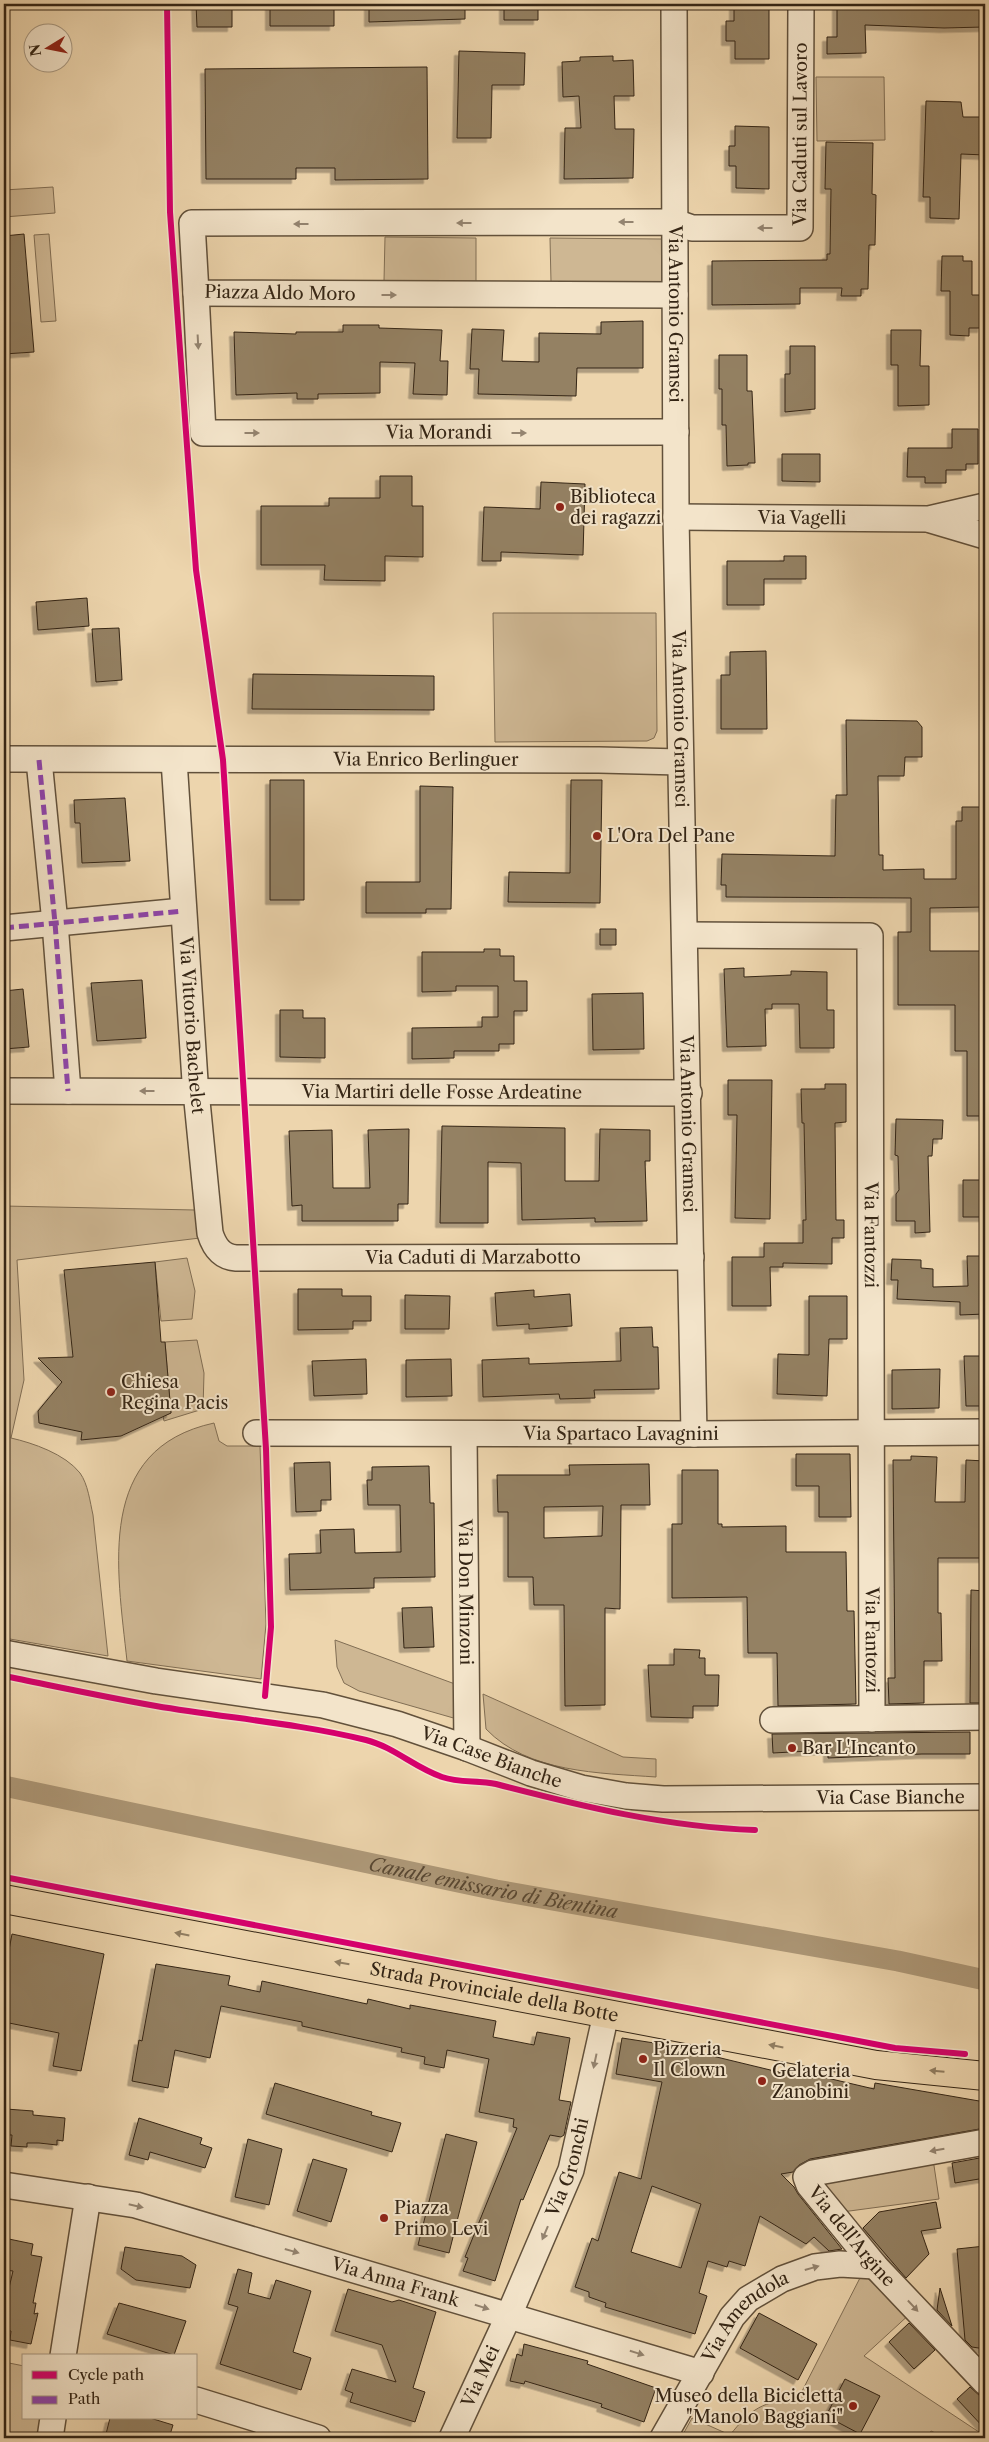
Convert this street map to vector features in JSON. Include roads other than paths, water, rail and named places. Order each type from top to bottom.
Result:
[{"type":"main road","name":"Strada Provinciale della Botte","points":[[4,1899],[876,2065],[985,2076]]},
{"type":"street","name":"Via Antonio Gramsci","points":[[674,4],[676,517],[694,1434]]},
{"type":"street","name":"Via Caduti sul Lavoro","points":[[675,222],[692,228],[800,228],[801,4]]},
{"type":"street","name":"Piazza Aldo Moro","points":[[675,222],[192,223],[196,293],[675,295]]},
{"type":"street","name":"Via Morandi","points":[[196,293],[203,433],[676,432]]},
{"type":"street","name":"Via Vagelli","points":[[676,517],[929,519],[985,506]]},
{"type":"street","name":"Via Vagelli","points":[[929,519],[948,524],[981,539]]},
{"type":"street","name":"Via Enrico Berlinguer","points":[[4,759],[599,760],[680,762]]},
{"type":"street","points":[[51,760],[55,923],[68,1091]]},
{"type":"street","name":"Via Vittorio Bachelet","points":[[174,760],[196,1092],[212,1241],[223,1255],[254,1258]]},
{"type":"street","points":[[4,928],[184,911]]},
{"type":"street","name":"Via Fantozzi","points":[[684,934],[870,936],[872,1719]]},
{"type":"street","name":"Via Martiri delle Fosse Ardeatine","points":[[4,1091],[688,1094]]},
{"type":"street","name":"Via Caduti di Marzabotto","points":[[254,1258],[691,1257]]},
{"type":"street","name":"Via Spartaco Lavagnini","points":[[256,1433],[694,1434],[985,1432]]},
{"type":"street","name":"Via Don Minzoni","points":[[464,1434],[467,1748]]},
{"type":"street","name":"Via Case Bianche","points":[[4,1653],[156,1681],[314,1703],[396,1724],[467,1748],[531,1773],[581,1788],[643,1798],[985,1797]]},
{"type":"street","points":[[773,1720],[985,1717]]},
{"type":"street","name":"Via Gronchi","points":[[509,2315],[571,2170],[606,2014]]},
{"type":"street","name":"Via dell'Argine","points":[[985,2142],[813,2173],[806,2177],[809,2185],[875,2266],[985,2382]]},
{"type":"street","name":"Via Anna Frank","points":[[4,2185],[136,2205],[701,2373]]},
{"type":"street","points":[[63,2354],[88,2197]]},
{"type":"street","name":"Via Amendola","points":[[663,2438],[720,2337],[743,2304],[760,2290],[782,2279],[822,2265],[875,2266]]},
{"type":"street","name":"Via Mei","points":[[452,2438],[509,2315]]},
{"type":"street","points":[[198,2401],[318,2438]]},
{"type":"street","points":[[50,2438],[53,2420]]},
{"type":"waterway","name":"Canale emissario di Bientina","points":[[4,1786],[496,1890],[898,1961],[985,1980]]},
{"type":"place","name":"Biblioteca dei ragazzi","points":[[560,507]]},
{"type":"place","name":"L'Ora Del Pane","points":[[597,836]]},
{"type":"place","name":"Chiesa Regina Pacis","points":[[111,1392]]},
{"type":"place","name":"Bar L'Incanto","points":[[792,1748]]},
{"type":"place","name":"Pizzeria Il Clown","points":[[643,2059]]},
{"type":"place","name":"Gelateria Zanobini","points":[[762,2081]]},
{"type":"place","name":"Piazza Primo Levi","points":[[384,2218]]},
{"type":"place","name":"Museo della Bicicletta \"Manolo Baggiani\"","points":[[853,2406]]}]
